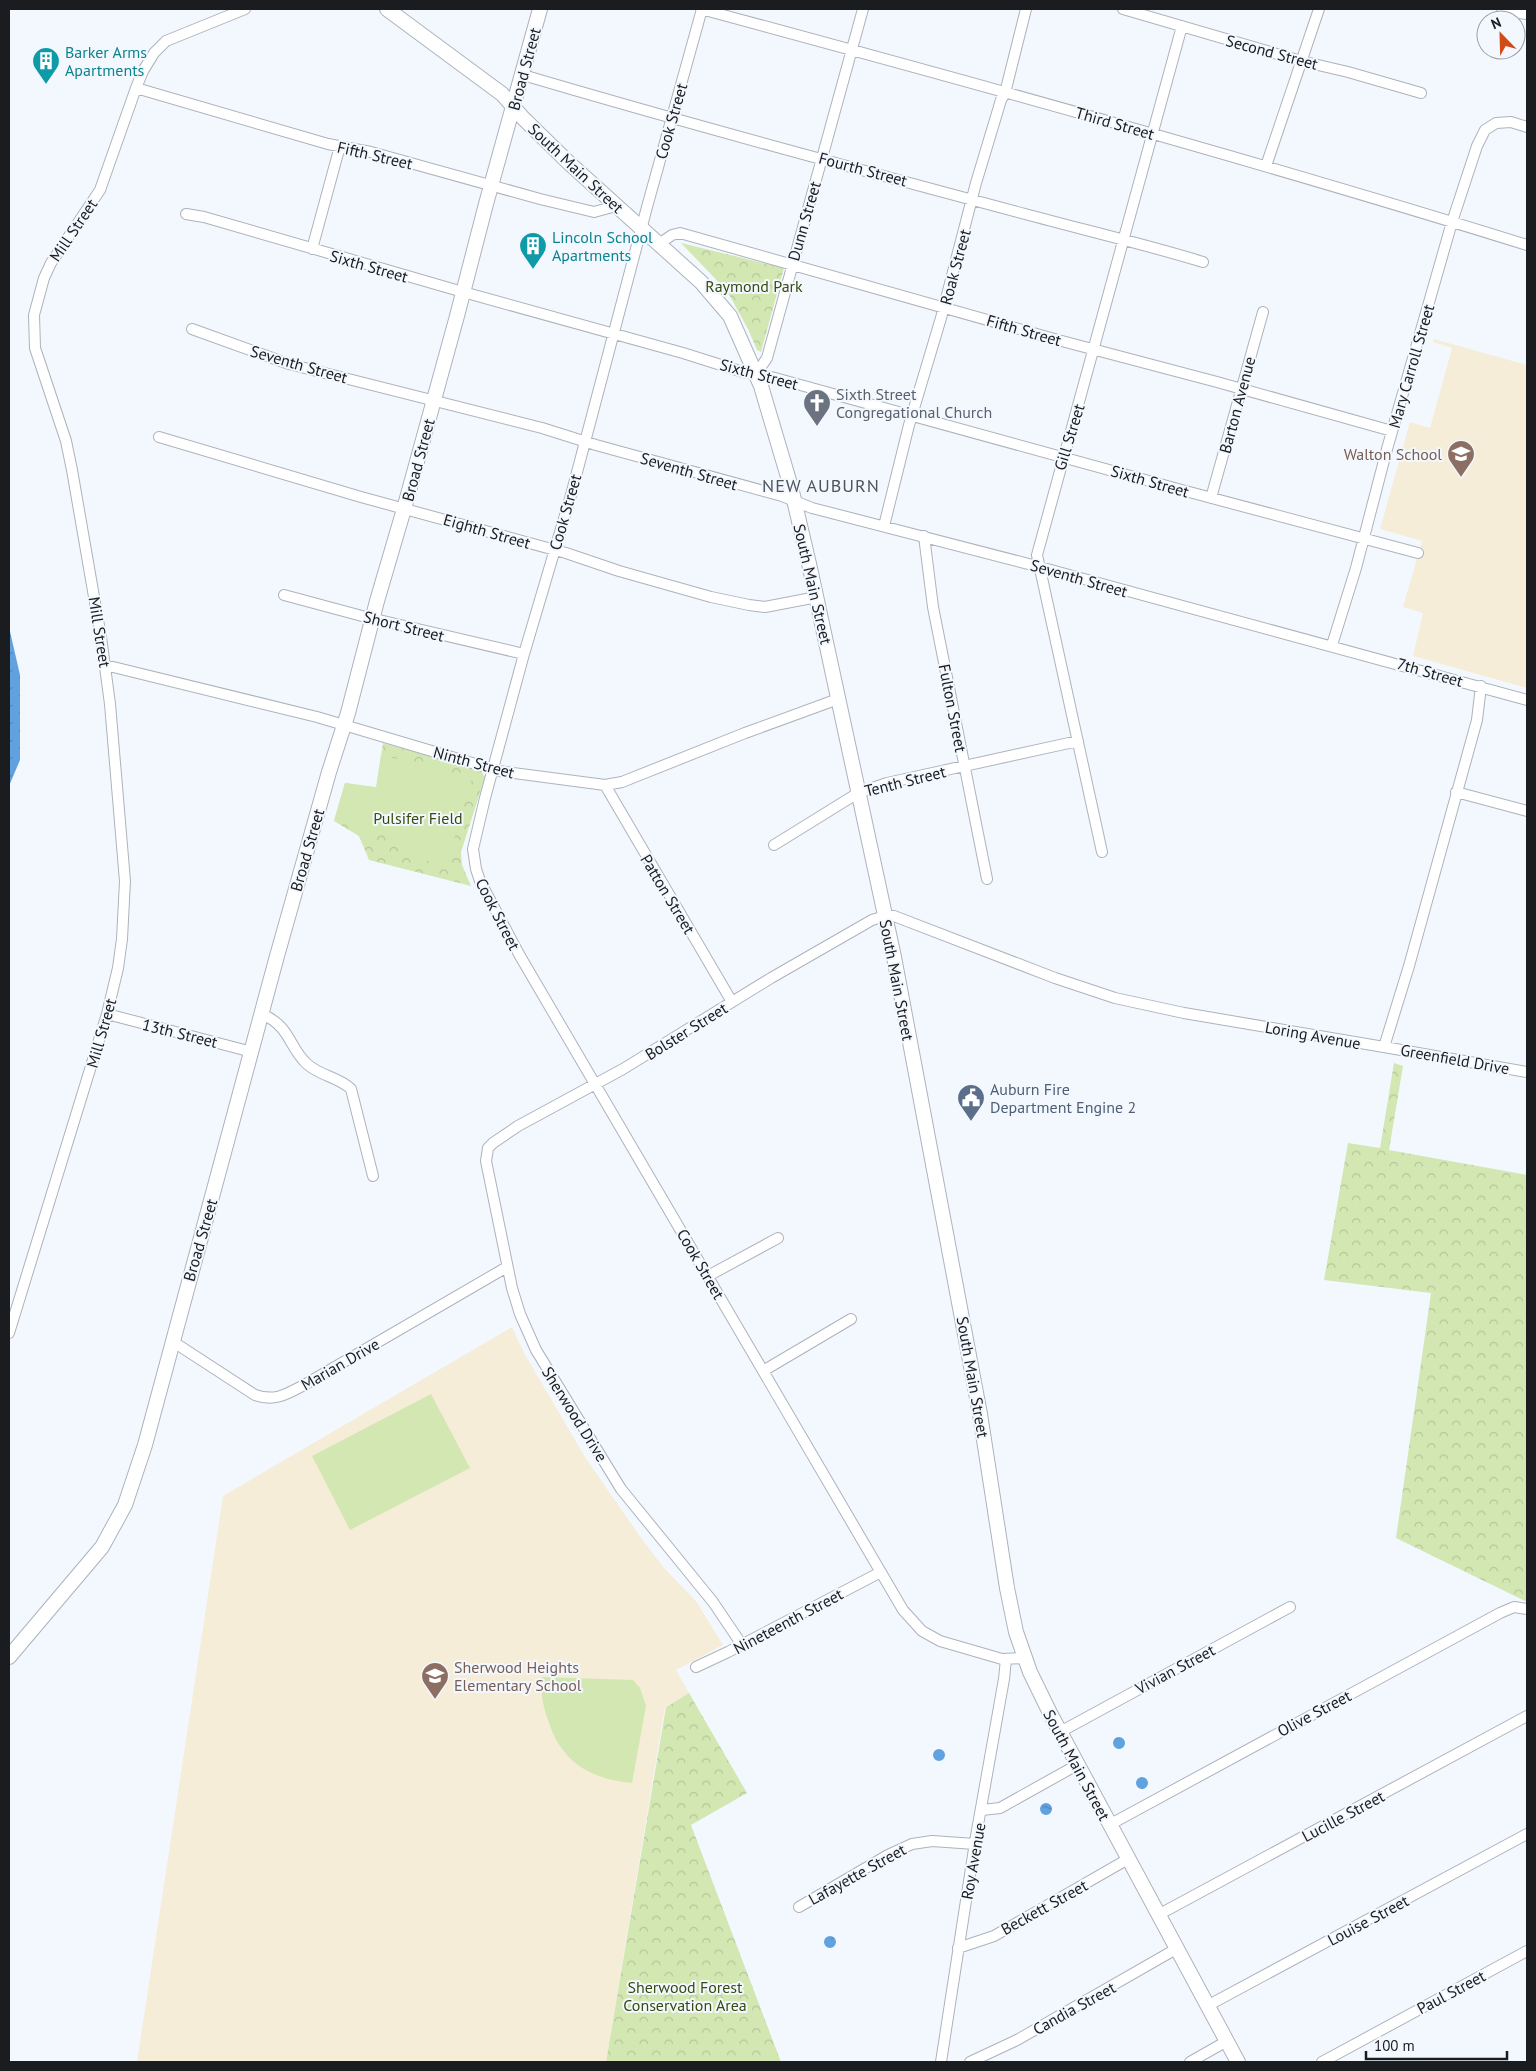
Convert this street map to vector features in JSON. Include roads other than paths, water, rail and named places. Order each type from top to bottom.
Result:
[{"type":"street","name":"Mill Street","points":[[9,1333],[108,1014],[121,948],[124,881],[105,665],[66,440],[35,348],[34,315],[44,278],[51,263],[100,190],[136,88],[149,60],[166,41],[245,9]]},
{"type":"street","name":"South Main Street","points":[[387,9],[489,82],[569,163],[701,282],[724,308],[740,336],[756,374],[769,410],[794,501],[817,598],[885,916],[980,1414],[1007,1588],[1016,1632],[1024,1658],[1077,1765],[1238,2062]]},
{"type":"street","name":"Broad Street","points":[[9,1657],[102,1547],[119,1518],[145,1445],[329,772],[345,725],[540,9]]},
{"type":"street","name":"Third Street","points":[[702,9],[1266,166],[1431,214],[1527,245]]},
{"type":"street","name":"Cook Street","points":[[702,9],[570,495],[492,769],[474,841],[476,869],[498,917],[808,1445],[879,1573],[902,1610],[922,1630],[950,1645],[1006,1660],[1024,1658]]},
{"type":"street","name":"Dunn Street","points":[[756,374],[767,358],[863,9]]},
{"type":"street","name":"Roak Street","points":[[884,526],[912,416],[944,307],[988,140],[1005,93],[1026,9]]},
{"type":"street","name":"Second Street","points":[[1123,9],[1301,61],[1421,93]]},
{"type":"street","points":[[1266,166],[1319,9]]},
{"type":"street","points":[[1504,9],[1527,12]]},
{"type":"street","name":"Gill Street","points":[[1102,852],[1040,567],[1037,561],[1038,548],[1182,26]]},
{"type":"street","name":"Fourth Street","points":[[523,75],[1203,262]]},
{"type":"street","name":"Fifth Street","points":[[136,88],[328,144],[370,152],[594,212],[616,206]]},
{"type":"street","name":"Mary Carroll Street","points":[[1332,646],[1356,568],[1362,539],[1452,222],[1477,146],[1485,130],[1496,123],[1512,122],[1527,127]]},
{"type":"street","points":[[312,249],[340,146]]},
{"type":"street","name":"Sixth Street","points":[[186,214],[204,217],[756,374],[1418,553]]},
{"type":"street","name":"Fifth Street","points":[[659,244],[672,235],[680,233],[1093,349],[1243,388],[1392,431]]},
{"type":"street","name":"Barton Avenue","points":[[1211,498],[1263,312]]},
{"type":"street","name":"Seventh Street","points":[[192,330],[290,364],[434,399],[542,428],[794,501],[812,508],[924,536],[1332,646]]},
{"type":"street","name":"Eighth Street","points":[[159,437],[554,550],[620,571],[749,606],[773,606],[817,598]]},
{"type":"street","name":"Fulton Street","points":[[924,536],[934,607],[987,879]]},
{"type":"street","name":"Short Street","points":[[284,595],[524,654]]},
{"type":"street","name":"7th Street","points":[[1332,646],[1527,700]]},
{"type":"street","name":"Ninth Street","points":[[105,665],[345,725],[492,769],[605,785],[622,782],[745,733],[838,699]]},
{"type":"street","name":"Loring Avenue","points":[[885,916],[894,916],[1055,978],[1115,998],[1184,1013],[1384,1047],[1409,966],[1477,720],[1481,686]]},
{"type":"street","name":"Tenth Street","points":[[774,844],[858,792],[887,783],[1078,740]]},
{"type":"street","name":"Patton Street","points":[[605,785],[732,1002]]},
{"type":"street","points":[[1456,792],[1527,811]]},
{"type":"street","name":"Bolster Street","points":[[488,1148],[497,1139],[518,1126],[623,1069],[818,950],[872,920],[885,916]]},
{"type":"street","name":"13th Street","points":[[108,1014],[252,1052]]},
{"type":"street","points":[[262,1014],[282,1026],[297,1052],[313,1070],[323,1076],[345,1083],[351,1089],[373,1176]]},
{"type":"street","name":"Greenfield Drive","points":[[1384,1047],[1527,1072]]},
{"type":"street","name":"Sherwood Drive","points":[[488,1148],[486,1161],[507,1267],[527,1332],[558,1387],[622,1490],[713,1602],[742,1645]]},
{"type":"street","points":[[708,1276],[778,1238]]},
{"type":"street","name":"Marian Drive","points":[[172,1341],[255,1395],[264,1398],[276,1398],[304,1385],[507,1267]]},
{"type":"street","points":[[763,1371],[851,1319]]},
{"type":"street","name":"Nineteenth Street","points":[[696,1667],[879,1573]]},
{"type":"street","name":"Vivian Street","points":[[1060,1732],[1290,1607]]},
{"type":"street","name":"Olive Street","points":[[1109,1825],[1500,1613],[1514,1607],[1525,1608]]},
{"type":"street","name":"Roy Avenue","points":[[941,2062],[1006,1660]]},
{"type":"street","name":"Lucille Street","points":[[1158,1915],[1527,1716]]},
{"type":"street","points":[[982,1810],[1000,1808],[1077,1765]]},
{"type":"street","name":"Louise Street","points":[[1208,2006],[1527,1834]]},
{"type":"street","name":"Lafayette Street","points":[[799,1907],[888,1855],[912,1844],[932,1841],[975,1844]]},
{"type":"street","name":"Beckett Street","points":[[958,1948],[994,1936],[1128,1859]]},
{"type":"street","name":"Candia Street","points":[[970,2062],[1022,2036],[1176,1949]]},
{"type":"street","name":"Paul Street","points":[[1322,2062],[1527,1951]]},
{"type":"street","points":[[1190,2062],[1227,2041]]},
{"type":"water","points":[[9,627],[20,675],[20,760],[9,786]]},
{"type":"water","points":[[1117,1737],[1121,1737],[1125,1743],[1121,1749],[1117,1749],[1113,1745],[1113,1741]]},
{"type":"water","points":[[937,1749],[941,1749],[945,1755],[941,1761],[937,1761],[933,1757],[933,1753]]},
{"type":"water","points":[[1140,1777],[1144,1777],[1148,1783],[1144,1789],[1140,1789],[1136,1785],[1136,1781]]},
{"type":"water","points":[[1044,1803],[1048,1803],[1052,1809],[1048,1815],[1044,1815],[1040,1811],[1040,1807]]},
{"type":"water","points":[[828,1936],[832,1936],[836,1942],[832,1948],[828,1948],[824,1944],[824,1940]]},
{"type":"place","name":"Barker Arms Apartments","points":[[46,85]]},
{"type":"place","name":"Lincoln School Apartments","points":[[533,270]]},
{"type":"place","name":"Sixth Street Congregational Church","points":[[817,427]]},
{"type":"place","name":"Walton School","points":[[1461,478]]},
{"type":"place","name":"Auburn Fire Department Engine 2","points":[[971,1122]]},
{"type":"place","name":"Sherwood Heights Elementary School","points":[[435,1700]]},
{"type":"district","name":"NEW AUBURN","points":[[821,486]]},
{"type":"park label","name":"Raymond Park","points":[[754,286]]},
{"type":"park label","name":"Pulsifer Field","points":[[418,818]]},
{"type":"park label","name":"Sherwood Forest Conservation Area","points":[[685,1996]]}]
